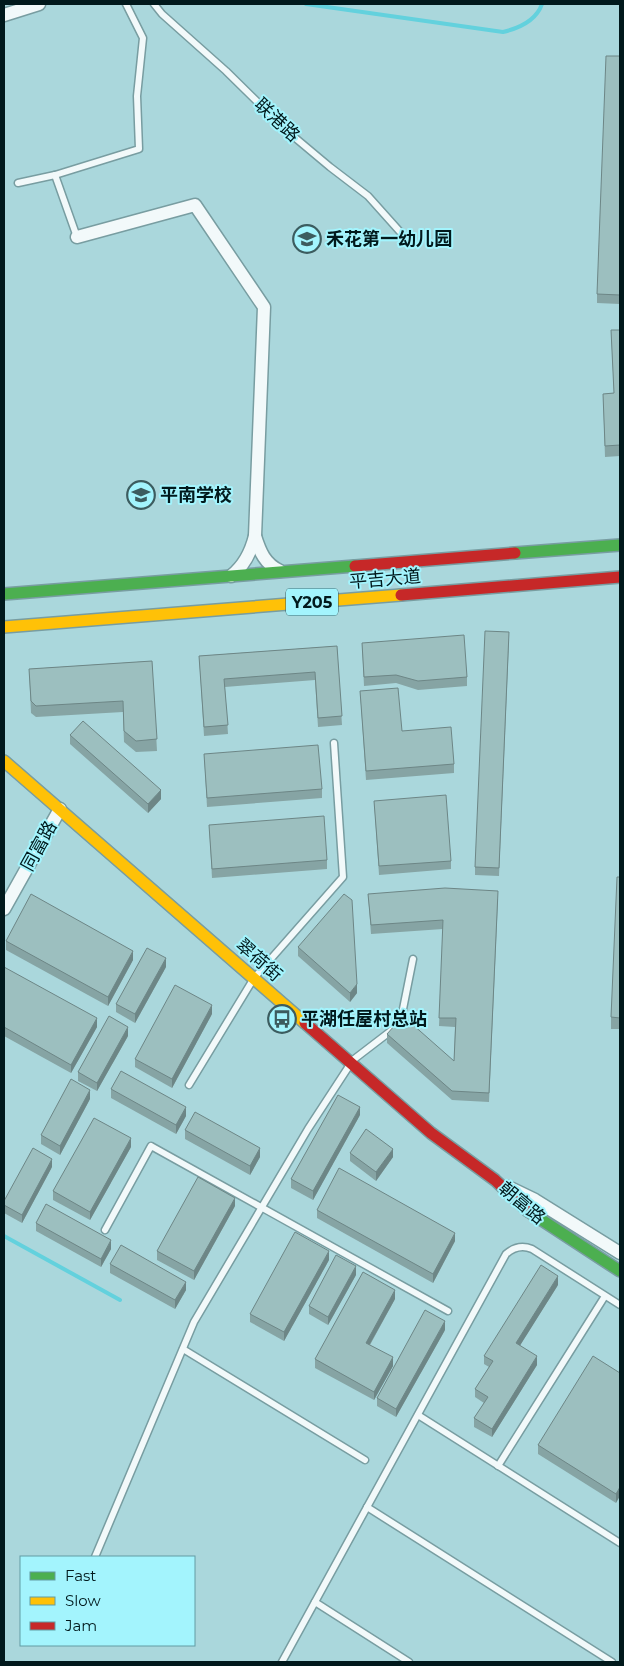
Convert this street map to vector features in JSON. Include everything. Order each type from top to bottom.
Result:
[{"type":"main road","name":"平吉大道","points":[[4,594],[620,546]]},
{"type":"main road","name":"平吉大道","points":[[4,627],[620,577]]},
{"type":"main road","name":"翠荷街","points":[[4,761],[431,1133],[494,1180]]},
{"type":"main road","name":"朝富路","points":[[494,1180],[527,1210],[620,1270]]},
{"type":"street","points":[[4,15],[39,4]]},
{"type":"street","points":[[77,237],[195,205],[264,306],[256,536],[245,560],[230,577]]},
{"type":"street","points":[[256,536],[262,555],[274,568],[283,572]]},
{"type":"street","name":"同富路","points":[[4,909],[60,809]]},
{"type":"street","name":"朝富路","points":[[494,1180],[535,1200],[620,1253]]},
{"type":"lane","points":[[18,183],[139,149],[137,96],[143,38],[126,4]]},
{"type":"lane","name":"联港路","points":[[154,4],[162,14],[226,71],[287,131],[368,196],[402,234]]},
{"type":"lane","points":[[55,174],[77,237]]},
{"type":"lane","points":[[189,1085],[254,978],[343,877],[334,743]]},
{"type":"lane","points":[[95,1556],[194,1322],[308,1129],[353,1060],[400,1024],[413,959]]},
{"type":"lane","points":[[105,1230],[151,1146],[448,1311]]},
{"type":"lane","points":[[282,1662],[506,1254],[510,1250],[521,1246],[532,1249],[620,1305]]},
{"type":"lane","points":[[498,1466],[605,1296]]},
{"type":"lane","points":[[183,1349],[365,1460]]},
{"type":"lane","points":[[418,1415],[620,1543]]},
{"type":"lane","points":[[367,1507],[612,1662]]},
{"type":"lane","points":[[315,1602],[410,1662]]},
{"type":"building","points":[[606,56],[620,56],[620,295],[597,294]]},
{"type":"building","points":[[611,330],[620,330],[620,445],[605,446],[603,394],[614,393]]},
{"type":"building","points":[[485,631],[509,632],[499,868],[475,867]]},
{"type":"building","points":[[464,635],[467,677],[418,681],[396,675],[364,677],[362,643]]},
{"type":"building","points":[[337,646],[342,716],[318,718],[315,672],[224,679],[228,725],[204,727],[199,656]]},
{"type":"building","points":[[152,661],[157,739],[136,741],[124,731],[123,701],[36,706],[31,701],[29,669]]},
{"type":"building","points":[[398,688],[402,731],[451,727],[454,764],[366,771],[360,691]]},
{"type":"building","points":[[83,721],[161,790],[148,804],[70,735]]},
{"type":"building","points":[[318,745],[322,789],[207,798],[204,754]]},
{"type":"building","points":[[446,795],[451,861],[379,866],[374,801]]},
{"type":"building","points":[[324,816],[327,860],[212,869],[209,825]]},
{"type":"building","points":[[617,877],[620,877],[620,1018],[611,1017]]},
{"type":"building","points":[[445,888],[498,891],[489,1093],[452,1091],[387,1034],[403,1016],[454,1061],[456,1018],[439,1018],[443,920],[371,925],[368,894]]},
{"type":"building","points":[[31,894],[133,951],[108,997],[6,941]]},
{"type":"building","points":[[344,894],[352,900],[357,984],[350,993],[298,947]]},
{"type":"building","points":[[147,948],[166,958],[135,1014],[116,1004]]},
{"type":"building","points":[[4,967],[97,1018],[71,1065],[4,1027]]},
{"type":"building","points":[[175,985],[212,1005],[172,1079],[135,1059]]},
{"type":"building","points":[[109,1016],[128,1027],[97,1083],[78,1072]]},
{"type":"building","points":[[121,1071],[186,1107],[176,1125],[111,1089]]},
{"type":"building","points":[[71,1079],[90,1090],[60,1146],[41,1135]]},
{"type":"building","points":[[338,1095],[360,1107],[313,1191],[291,1179]]},
{"type":"building","points":[[195,1112],[260,1148],[250,1166],[185,1130]]},
{"type":"building","points":[[94,1118],[131,1138],[90,1212],[53,1191]]},
{"type":"building","points":[[366,1129],[393,1149],[376,1172],[350,1153]]},
{"type":"building","points":[[33,1148],[52,1159],[22,1215],[4,1205],[4,1201]]},
{"type":"building","points":[[339,1168],[455,1233],[433,1274],[317,1210]]},
{"type":"building","points":[[198,1177],[235,1198],[194,1271],[157,1251]]},
{"type":"building","points":[[46,1204],[111,1240],[101,1259],[36,1223]]},
{"type":"building","points":[[295,1232],[329,1251],[284,1332],[250,1314]]},
{"type":"building","points":[[121,1245],[186,1282],[175,1300],[110,1264]]},
{"type":"building","points":[[336,1255],[356,1266],[328,1317],[309,1306]]},
{"type":"building","points":[[541,1265],[558,1276],[516,1343],[537,1356],[492,1429],[474,1418],[488,1397],[475,1389],[493,1361],[484,1356]]},
{"type":"building","points":[[363,1272],[395,1290],[366,1343],[393,1357],[374,1392],[315,1359]]},
{"type":"building","points":[[425,1310],[445,1321],[396,1409],[377,1398]]},
{"type":"building","points":[[593,1356],[620,1373],[620,1487],[616,1494],[538,1445]]},
{"type":"waterway","points":[[306,4],[503,32],[527,23],[536,15],[542,4]]},
{"type":"waterway","points":[[4,1236],[120,1300]]},
{"type":"traffic: fast","points":[[515,553],[620,545]]},
{"type":"traffic: fast","points":[[4,594],[355,566]]},
{"type":"traffic: fast","points":[[528,1211],[620,1271]]},
{"type":"traffic: slow","points":[[4,627],[401,595]]},
{"type":"traffic: slow","points":[[4,761],[305,1023]]},
{"type":"traffic: jam","points":[[355,566],[515,553]]},
{"type":"traffic: jam","points":[[401,595],[620,577]]},
{"type":"traffic: jam","points":[[305,1023],[431,1133],[495,1180],[528,1211]]},
{"type":"place","name":"禾花第一幼儿园","points":[[307,239]]},
{"type":"place","name":"平南学校","points":[[141,495]]},
{"type":"place","name":"平湖任屋村总站","points":[[282,1019]]}]
